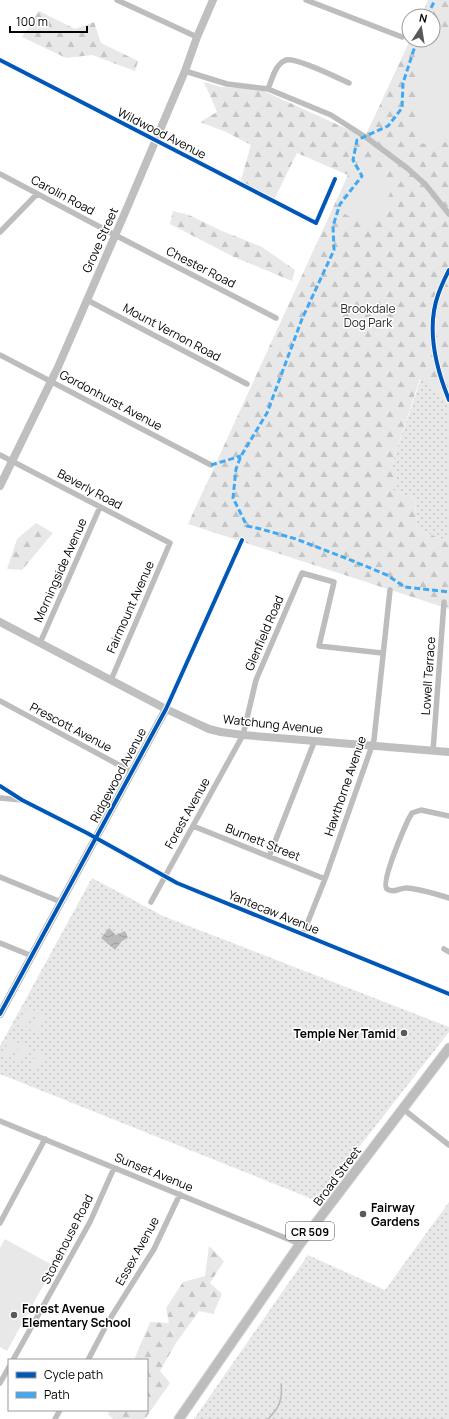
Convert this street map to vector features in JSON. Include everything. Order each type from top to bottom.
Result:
[{"type":"main road","name":"Grove Street","points":[[0,486],[51,380],[87,300],[156,141],[213,0]]},
{"type":"main road","name":"Watchung Avenue","points":[[0,622],[166,709],[209,729],[243,735],[449,752]]},
{"type":"main road","name":"Ridgewood Avenue","points":[[0,1014],[166,709]]},
{"type":"main road","name":"Broad Street","points":[[179,1419],[300,1244],[449,1048]]},
{"type":"street","points":[[117,0],[197,37]]},
{"type":"street","points":[[306,0],[401,37]]},
{"type":"street","name":"Wildwood Avenue","points":[[0,60],[316,223],[335,179]]},
{"type":"street","points":[[268,89],[277,67],[286,60],[296,60],[349,83]]},
{"type":"street","points":[[185,71],[227,84],[268,89],[331,115],[367,138],[425,184],[449,214]]},
{"type":"street","name":"Carolin Road","points":[[0,174],[115,235]]},
{"type":"street","points":[[0,232],[37,194]]},
{"type":"street","name":"Chester Road","points":[[115,235],[276,318]]},
{"type":"street","points":[[449,270],[438,296],[432,324],[435,361],[449,400]]},
{"type":"street","name":"Mount Vernon Road","points":[[87,300],[247,384]]},
{"type":"street","name":"Gordonhurst Avenue","points":[[0,354],[210,465]]},
{"type":"street","name":"Beverly Road","points":[[0,455],[170,543]]},
{"type":"street","name":"Morningside Avenue","points":[[40,643],[100,507]]},
{"type":"street","name":"Ridgewood Avenue","points":[[166,709],[242,540]]},
{"type":"street","name":"Fairmount Avenue","points":[[111,680],[170,543]]},
{"type":"street","name":"Glenfield Road","points":[[243,735],[256,680],[302,573],[334,582],[319,646],[382,653]]},
{"type":"street","name":"Hawthorne Avenue","points":[[303,934],[325,879],[372,746],[390,590]]},
{"type":"street","name":"Lowell Terrace","points":[[433,751],[444,602]]},
{"type":"street","name":"Prescott Avenue","points":[[0,701],[132,772]]},
{"type":"street","name":"Forest Avenue","points":[[151,902],[243,735]]},
{"type":"street","points":[[269,857],[315,740]]},
{"type":"street","name":"Yantecaw Avenue","points":[[0,786],[22,800],[96,838],[165,878],[449,994]]},
{"type":"street","points":[[0,798],[22,800]]},
{"type":"street","points":[[449,816],[421,810],[412,813],[388,872],[385,885],[386,888],[390,890],[406,887],[449,898]]},
{"type":"street","name":"Burnett Street","points":[[193,826],[325,879]]},
{"type":"street","points":[[0,877],[61,902]]},
{"type":"street","points":[[0,943],[32,956]]},
{"type":"street","points":[[403,1109],[449,1144]]},
{"type":"street","name":"Sunset Avenue","points":[[0,1121],[300,1244]]},
{"type":"street","points":[[0,1223],[45,1139]]},
{"type":"street","name":"Stonehouse Road","points":[[14,1359],[90,1222],[114,1168]]},
{"type":"street","name":"Essex Avenue","points":[[89,1359],[108,1322],[154,1249],[180,1194]]},
{"type":"street","points":[[0,1383],[8,1369]]},
{"type":"green space","name":"Brookdale Dog Park","points":[[428,0],[449,0],[449,401],[420,379],[392,463],[396,481],[393,490],[415,499],[417,529],[449,542],[449,609],[188,524],[348,175],[297,153],[273,202],[240,183],[251,145],[226,132],[200,122],[217,112],[204,82],[221,87],[259,89],[365,137],[406,48],[441,48],[441,8],[424,8]]},
{"type":"green space","points":[[39,11],[75,29],[94,22],[101,43],[138,61],[135,71],[92,55],[66,58],[22,37]]},
{"type":"green space","points":[[441,32],[449,32],[449,142],[415,144],[417,61],[427,59],[428,48],[441,48]]},
{"type":"green space","points":[[359,159],[394,185],[373,230],[338,210]]},
{"type":"green space","points":[[173,211],[189,215],[222,231],[262,247],[295,270],[292,281],[234,257],[170,224]]},
{"type":"green space","points":[[421,379],[449,401],[449,542],[417,529],[415,499],[392,490],[392,463]]},
{"type":"green space","points":[[36,523],[53,533],[22,570],[7,569],[17,539]]},
{"type":"green space","points":[[92,878],[163,916],[449,1027],[449,1032],[317,1201],[0,1074],[0,1046]]},
{"type":"green space","points":[[27,1007],[35,1011],[26,1027],[19,1023]]},
{"type":"green space","points":[[38,1013],[46,1017],[37,1033],[29,1029]]},
{"type":"green space","points":[[11,1038],[18,1042],[10,1058],[2,1054]]},
{"type":"green space","points":[[21,1044],[29,1048],[20,1064],[12,1060]]},
{"type":"green space","points":[[37,1052],[45,1057],[36,1073],[29,1068]]},
{"type":"green space","points":[[449,1202],[449,1419],[194,1419],[308,1255],[385,1290]]},
{"type":"green space","name":"Forest Avenue Elementary School","points":[[5,1239],[54,1266],[7,1351],[0,1347],[0,1248]]},
{"type":"green space","points":[[209,1246],[224,1261],[210,1283],[222,1294],[213,1314],[199,1311],[176,1343],[160,1371],[170,1383],[145,1419],[113,1419],[108,1414],[109,1411],[148,1411],[148,1359],[134,1359],[150,1322],[169,1323],[166,1308],[183,1282],[205,1276]]},
{"type":"water","points":[[109,928],[116,935],[125,931],[128,938],[122,941],[115,950],[101,938]]},
{"type":"waterway","points":[[268,1419],[275,1411],[281,1399],[281,1384]]},
{"type":"marked path","points":[[431,8],[435,0]]},
{"type":"marked path","points":[[414,48],[403,83],[402,108],[388,126],[357,140],[353,160],[362,176],[340,204],[333,226],[334,250],[302,319],[267,413],[241,456],[236,469],[233,498],[247,526],[296,539],[353,561],[387,575],[405,587],[449,592]]},
{"type":"marked path","points":[[211,465],[241,456]]},
{"type":"cycle path","points":[[0,60],[316,223],[335,179]]},
{"type":"cycle path","points":[[449,270],[439,292],[434,308],[433,321],[434,348],[440,375],[449,400]]},
{"type":"cycle path","points":[[0,1014],[166,709],[242,540]]},
{"type":"cycle path","points":[[0,786],[22,800],[87,833],[177,883],[449,994]]},
{"type":"place","name":"Temple Ner Tamid","points":[[404,1033]]},
{"type":"place","name":"Fairway Gardens","points":[[363,1214]]},
{"type":"place","name":"Forest Avenue Elementary School","points":[[14,1315]]}]
